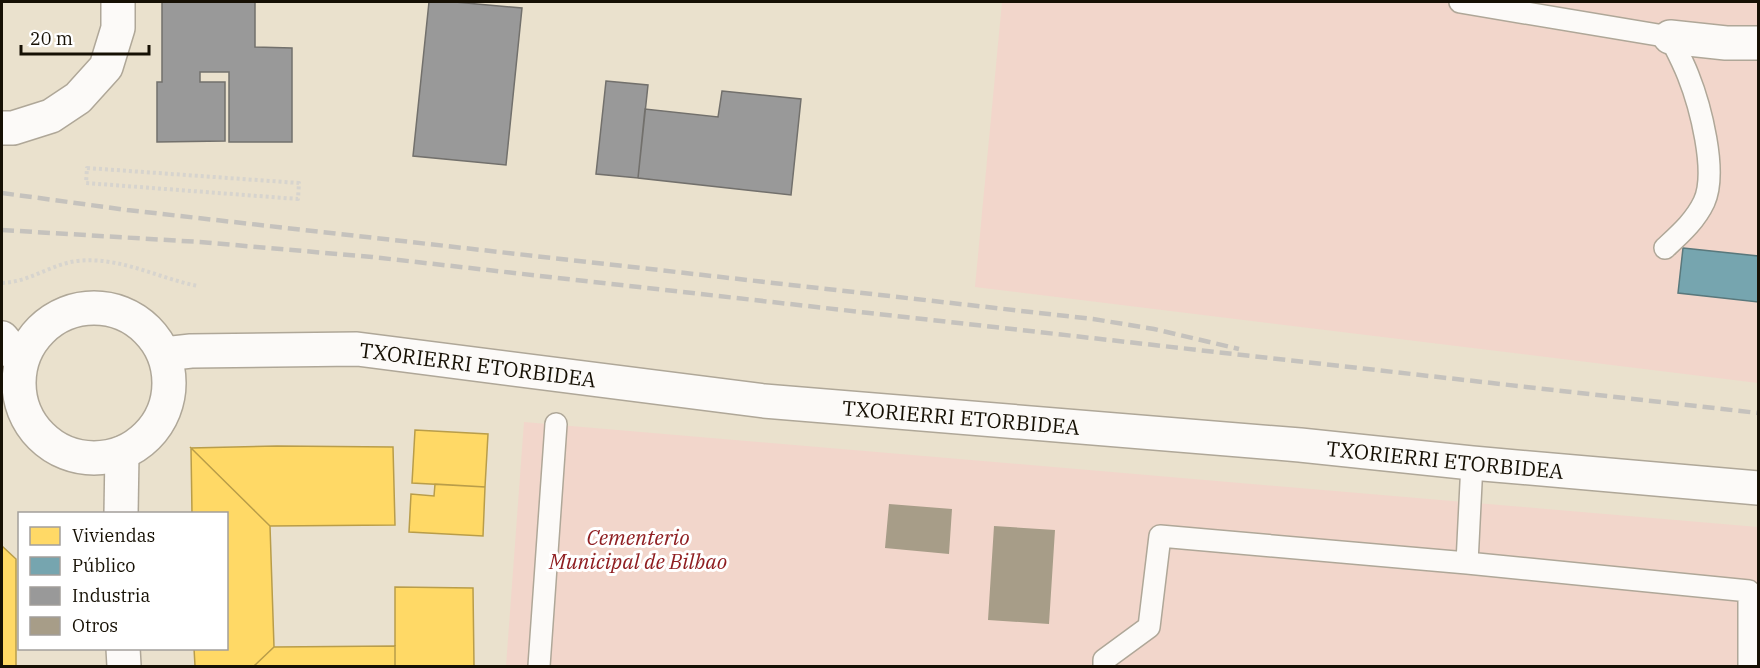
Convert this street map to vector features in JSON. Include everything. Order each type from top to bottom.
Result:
[{"type":"street","points":[[2,128],[13,128],[51,116],[78,98],[105,67],[118,15]]},
{"type":"street","points":[[1670,37],[1726,43],[1758,43]]},
{"type":"street","points":[[101,308],[120,313],[138,322],[153,336],[164,354],[169,377],[167,401],[158,422],[142,440],[122,453],[98,458],[74,456],[52,446],[34,430],[22,409],[11,350],[30,343],[44,327],[61,316],[80,309],[101,308]]},
{"type":"street","name":"TXORIERRI ETORBIDEA","points":[[164,354],[191,351],[357,349],[764,401],[1300,445],[1472,463],[1758,488]]},
{"type":"street","points":[[121,512],[122,453]]},
{"type":"street","points":[[123,650],[124,666]]},
{"type":"lane","points":[[1460,2],[1670,37],[1688,75],[1704,123],[1710,175],[1705,201],[1688,226],[1665,248]]},
{"type":"lane","points":[[539,666],[556,424]]},
{"type":"lane","points":[[1467,563],[1472,463]]},
{"type":"lane","points":[[1104,666],[1104,660],[1149,627],[1160,536],[1749,591],[1749,666]]},
{"type":"path","points":[[87,168],[116,170],[299,183],[298,199],[86,183],[87,168]]},
{"type":"path","points":[[2,284],[15,283],[76,261],[98,260],[117,261],[198,286]]},
{"type":"green space","points":[[1002,2],[1758,2],[1758,383],[975,287]]},
{"type":"green space","name":"Cementerio Municipal de Bilbao","points":[[524,422],[1758,527],[1758,666],[506,666]]},
{"type":"building: Viviendas","points":[[415,430],[488,434],[485,487],[412,483]]},
{"type":"building: Viviendas","points":[[393,447],[395,525],[270,526],[191,448]]},
{"type":"building: Viviendas","points":[[191,448],[270,526],[274,647],[254,666],[195,666],[194,650],[228,650],[228,512],[192,512]]},
{"type":"building: Viviendas","points":[[435,484],[485,487],[483,536],[409,532],[411,494],[434,496]]},
{"type":"building: Viviendas","points":[[2,546],[16,559],[16,666],[2,666]]},
{"type":"building: Viviendas","points":[[395,587],[473,588],[474,666],[395,666]]},
{"type":"building: Viviendas","points":[[395,646],[395,666],[254,666],[274,647]]},
{"type":"building: Público","points":[[1683,248],[1758,256],[1758,302],[1678,293]]},
{"type":"building: Industria","points":[[162,2],[255,2],[255,47],[292,48],[292,142],[229,142],[229,72],[200,72],[200,82],[225,82],[225,141],[157,142],[157,82],[162,82]]},
{"type":"building: Industria","points":[[429,2],[522,8],[506,165],[413,156]]},
{"type":"building: Industria","points":[[606,81],[648,85],[638,178],[596,174]]},
{"type":"building: Industria","points":[[722,91],[801,99],[791,195],[638,178],[645,109],[718,117]]},
{"type":"building: Otros","points":[[889,504],[952,509],[949,554],[885,548]]},
{"type":"building: Otros","points":[[994,526],[1055,530],[1049,624],[988,620]]},
{"type":"railway","points":[[2,193],[127,210],[1093,319],[1154,329],[1239,349]]},
{"type":"railway","points":[[2,230],[200,242],[372,257],[1758,413]]}]
